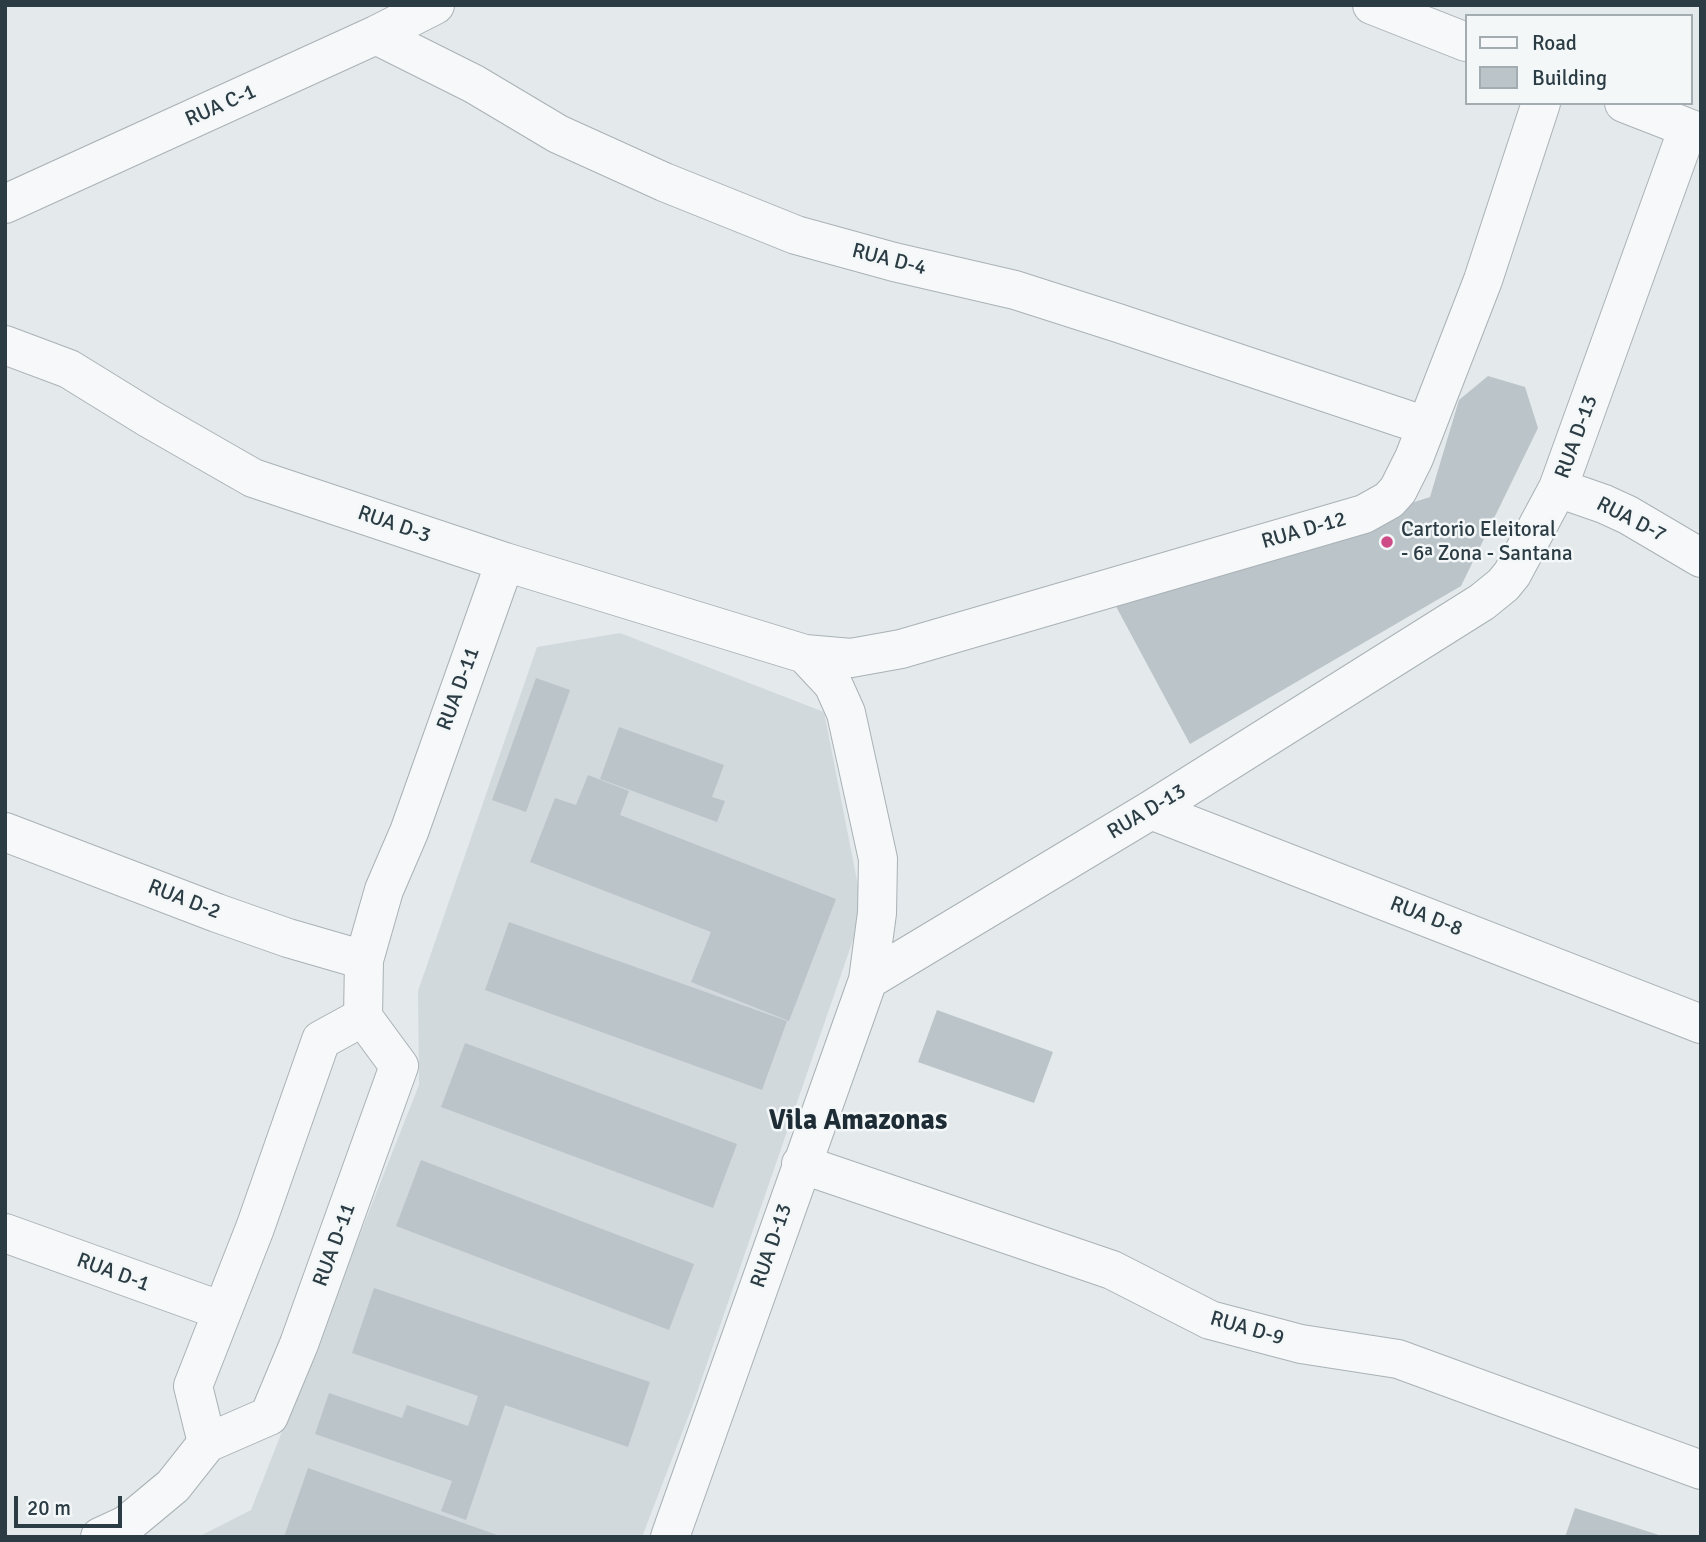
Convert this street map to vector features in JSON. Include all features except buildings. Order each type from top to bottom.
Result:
[{"type":"street","name":"RUA C-1","points":[[5,204],[376,35],[435,5]]},
{"type":"street","points":[[1372,5],[1464,41]]},
{"type":"street","name":"RUA D-4","points":[[376,35],[474,84],[558,134],[664,182],[796,235],[894,262],[1015,290],[1426,426]]},
{"type":"street","name":"RUA D-12","points":[[805,654],[851,658],[901,649],[1363,514],[1389,500],[1398,490],[1414,458],[1483,279],[1540,105]]},
{"type":"street","points":[[1629,105],[1694,130]]},
{"type":"street","name":"RUA D-13","points":[[670,1537],[868,980],[1151,810],[1482,603],[1503,585],[1512,574],[1558,488],[1694,130]]},
{"type":"street","name":"RUA D-3","points":[[5,345],[69,369],[253,478],[505,562],[805,654]]},
{"type":"street","name":"RUA D-7","points":[[1558,488],[1628,515],[1701,558]]},
{"type":"street","name":"RUA D-11","points":[[100,1537],[125,1525],[173,1486],[207,1443],[270,1416],[332,1255],[399,1066],[363,1017],[364,960],[384,890],[408,832],[505,562]]},
{"type":"street","points":[[805,654],[832,684],[846,713],[878,859],[877,913],[868,980]]},
{"type":"street","name":"RUA D-8","points":[[1151,810],[1701,1024]]},
{"type":"street","name":"RUA D-2","points":[[5,832],[217,913],[288,938],[364,960]]},
{"type":"street","points":[[207,1443],[194,1386],[255,1228],[321,1040],[363,1017]]},
{"type":"street","name":"RUA D-9","points":[[801,1164],[1112,1270],[1210,1320],[1301,1344],[1398,1359],[1701,1470]]},
{"type":"street","name":"RUA D-1","points":[[5,1233],[222,1311]]},
{"type":"shaded area","points":[[620,633],[824,712],[863,911],[692,1407],[642,1537],[198,1537],[251,1510],[419,1085],[418,991],[537,647]]},
{"type":"place","name":"Cartorio Eleitoral - 6ª Zona - Santana","points":[[1387,542]]},
{"type":"district","name":"Vila Amazonas","points":[[858,1122]]}]
